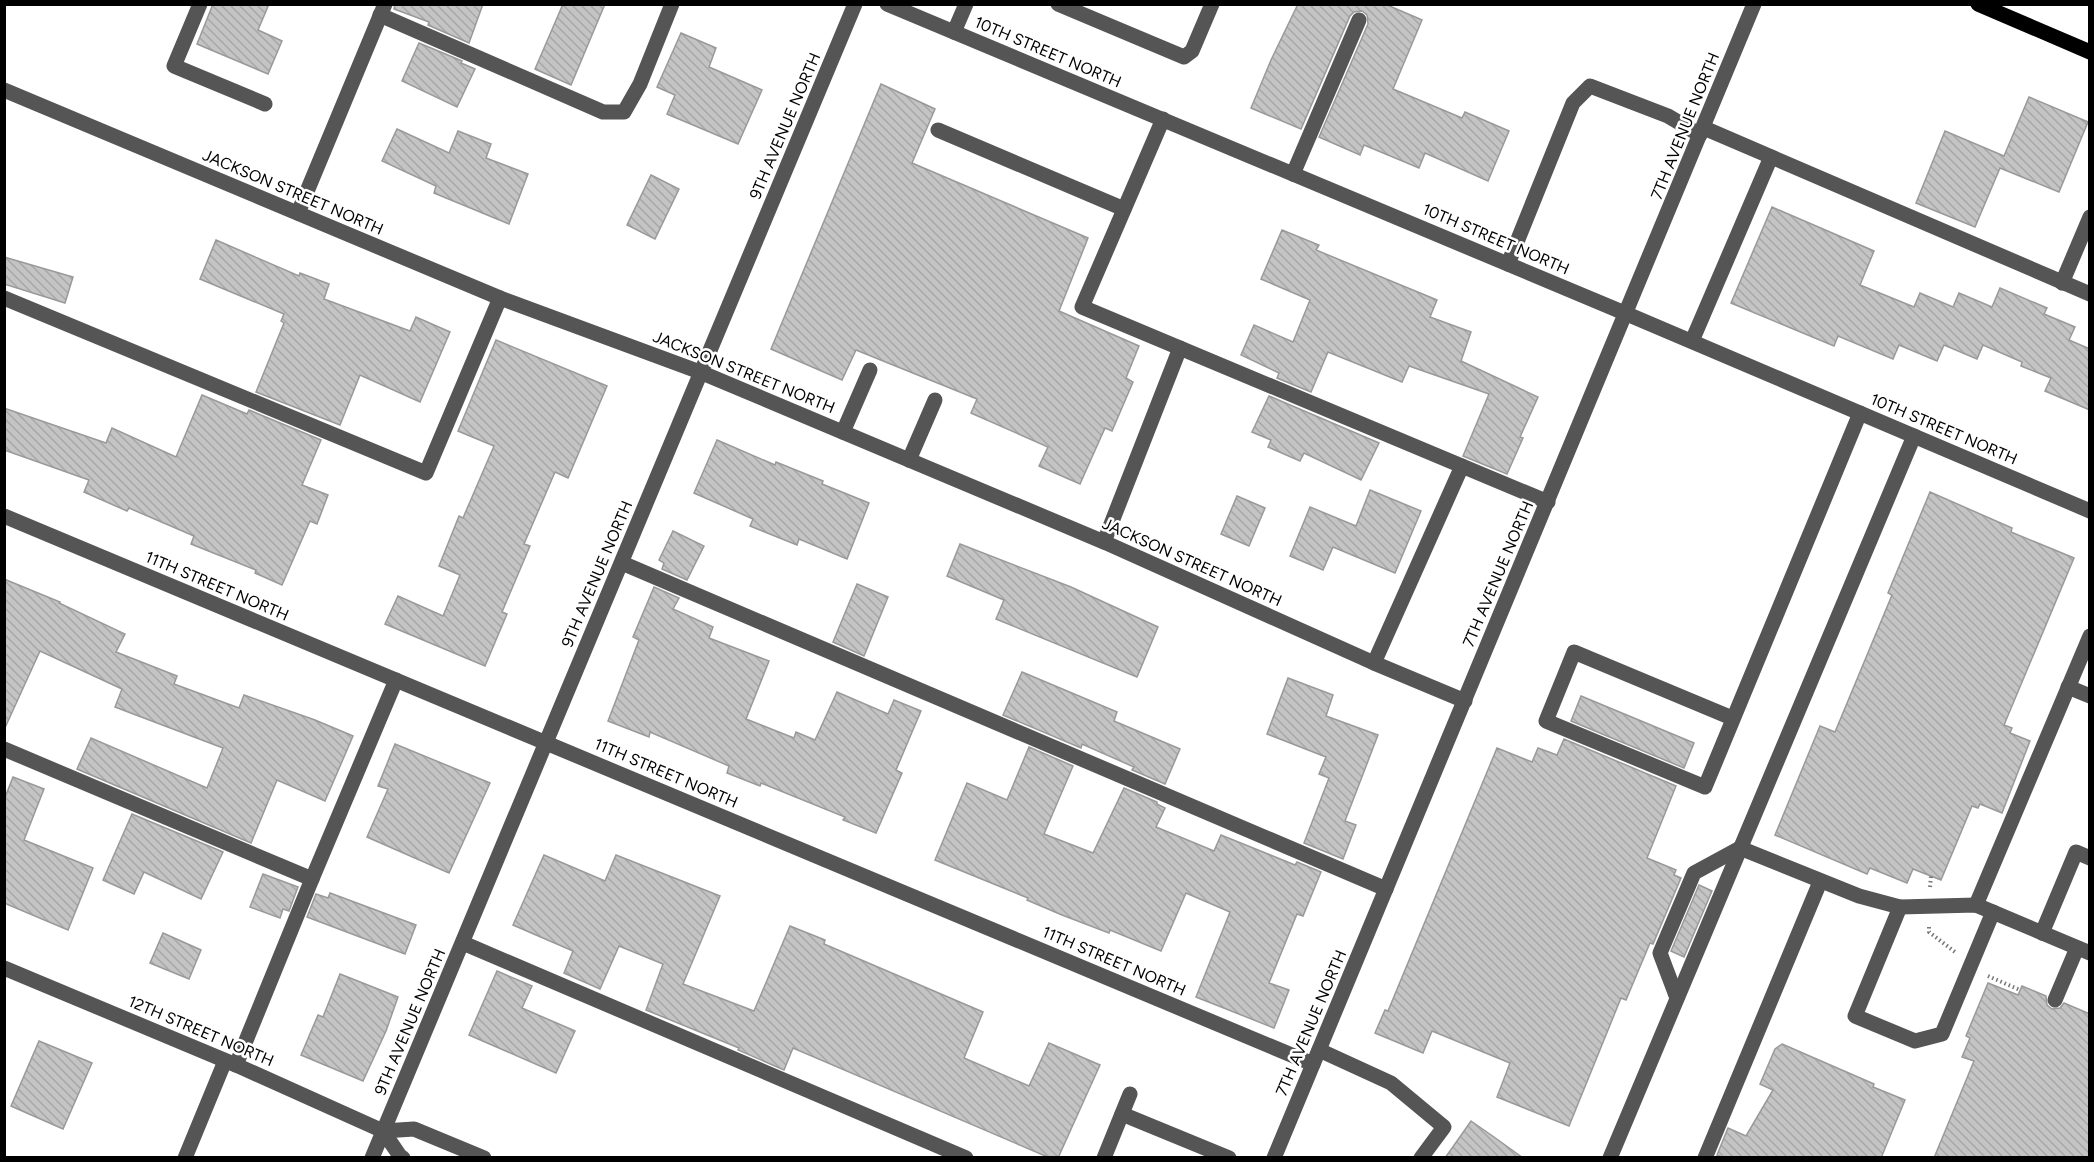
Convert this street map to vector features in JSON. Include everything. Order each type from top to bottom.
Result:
[{"type":"main road","points":[[1978,4],[1994,8],[2090,52]]},
{"type":"street","points":[[200,4],[174,66],[265,104]]},
{"type":"street","points":[[298,213],[382,10],[603,112],[624,112],[640,84],[672,4]]},
{"type":"street","name":"9TH AVENUE NORTH","points":[[372,1158],[855,4]]},
{"type":"street","name":"10TH STREET NORTH","points":[[888,4],[1692,341],[2090,511]]},
{"type":"street","points":[[954,32],[966,4]]},
{"type":"street","points":[[1058,4],[1184,57],[1192,51],[1212,4]]},
{"type":"street","name":"7TH AVENUE NORTH","points":[[1274,1158],[1754,4]]},
{"type":"street","points":[[1293,174],[1359,20]]},
{"type":"street","points":[[1509,264],[1574,103],[1590,86],[1771,157],[2090,294]]},
{"type":"street","name":"JACKSON STREET NORTH","points":[[4,90],[500,298],[700,372],[1104,542],[1374,663],[1465,700]]},
{"type":"street","points":[[1162,119],[1082,307],[1548,502]]},
{"type":"street","points":[[938,130],[1124,209]]},
{"type":"street","points":[[1692,341],[1771,157]]},
{"type":"street","points":[[2062,283],[2090,217]]},
{"type":"street","points":[[4,298],[426,473],[500,298]]},
{"type":"street","points":[[1104,542],[1180,348]]},
{"type":"street","points":[[843,432],[870,370]]},
{"type":"street","points":[[909,460],[935,400]]},
{"type":"street","points":[[1732,718],[1574,652],[1546,721],[1705,787],[1860,413]]},
{"type":"street","points":[[1610,1158],[1914,436]]},
{"type":"street","points":[[1374,663],[1462,466]]},
{"type":"street","name":"11TH STREET NORTH","points":[[4,516],[546,743],[1316,1057],[1391,1083],[1444,1127],[1421,1158]]},
{"type":"street","points":[[622,563],[1386,890]]},
{"type":"street","points":[[1976,905],[2090,636]]},
{"type":"street","points":[[184,1158],[231,1063],[396,680]]},
{"type":"street","points":[[2068,687],[2090,696]]},
{"type":"street","points":[[4,749],[312,879]]},
{"type":"street","points":[[1740,848],[1820,882],[1900,907],[1976,905],[2083,950],[2055,1000]]},
{"type":"street","points":[[1677,998],[1660,953],[1694,873],[1740,848]]},
{"type":"street","points":[[2042,933],[2076,852],[2090,858]]},
{"type":"street","points":[[1705,1158],[1820,882]]},
{"type":"street","points":[[1900,907],[1855,1016],[1915,1041],[1942,1034],[1993,912]]},
{"type":"street","points":[[463,943],[966,1158]]},
{"type":"street","name":"12TH STREET NORTH","points":[[6,972],[231,1063],[383,1131],[414,1129],[484,1158]]},
{"type":"street","points":[[1104,1158],[1130,1094]]},
{"type":"street","points":[[1122,1114],[1229,1158]]},
{"type":"street","points":[[383,1131],[403,1158]]},
{"type":"building","points":[[213,4],[269,4],[258,30],[282,41],[268,74],[197,44]]},
{"type":"building","points":[[395,4],[483,4],[469,43],[428,25],[429,22],[394,9]]},
{"type":"building","points":[[563,4],[605,4],[571,85],[535,69]]},
{"type":"building","points":[[1298,4],[1385,4],[1422,20],[1393,89],[1462,118],[1465,112],[1509,131],[1488,181],[1425,153],[1419,168],[1364,145],[1360,155],[1319,137],[1368,24],[1367,15],[1362,11],[1354,12],[1350,16],[1301,129],[1251,108]]},
{"type":"building","points":[[681,33],[716,48],[709,67],[762,90],[738,144],[667,114],[675,95],[657,87]]},
{"type":"building","points":[[419,43],[475,69],[457,107],[402,81]]},
{"type":"building","points":[[881,84],[935,109],[912,163],[1088,238],[1059,311],[1139,346],[1126,378],[1133,382],[1112,431],[1105,428],[1080,484],[1039,466],[1048,447],[971,413],[977,399],[856,350],[842,380],[771,349]]},
{"type":"building","points":[[2029,97],[2088,122],[2059,192],[2000,168],[1975,227],[1916,203],[1945,131],[2004,156]]},
{"type":"building","points":[[397,129],[449,153],[458,131],[491,144],[486,158],[528,174],[509,224],[434,193],[436,186],[382,161]]},
{"type":"building","points":[[651,175],[679,189],[655,239],[627,225]]},
{"type":"building","points":[[1772,207],[1874,251],[1860,285],[1914,307],[1920,293],[1953,307],[1959,293],[1992,307],[2000,288],[2047,308],[2044,314],[2075,327],[2069,340],[2090,349],[2090,410],[2045,391],[2051,378],[2021,366],[2022,362],[1983,345],[1977,359],[1944,345],[1937,361],[1899,345],[1893,359],[1838,336],[1834,346],[1731,303]]},
{"type":"building","points":[[1282,230],[1319,245],[1316,250],[1437,300],[1430,317],[1471,332],[1461,361],[1538,397],[1507,474],[1463,456],[1489,394],[1409,366],[1402,382],[1328,352],[1311,392],[1277,378],[1279,373],[1241,355],[1254,325],[1293,342],[1310,300],[1261,279]]},
{"type":"building","points":[[216,240],[299,276],[300,273],[329,284],[324,299],[410,331],[416,317],[450,332],[420,402],[360,375],[340,425],[256,392],[284,323],[281,321],[284,314],[200,279]]},
{"type":"building","points":[[4,257],[73,277],[65,303],[4,284]]},
{"type":"building","points":[[496,340],[607,386],[568,478],[555,472],[524,544],[530,546],[502,612],[507,614],[485,666],[385,624],[398,596],[443,616],[460,575],[439,566],[459,516],[463,518],[494,446],[458,431]]},
{"type":"building","points":[[202,395],[247,414],[249,410],[321,440],[302,485],[328,495],[317,524],[310,521],[282,585],[255,573],[256,570],[191,544],[194,536],[129,508],[127,511],[84,492],[89,480],[4,450],[4,408],[106,443],[112,428],[176,457]]},
{"type":"building","points":[[1269,396],[1379,443],[1361,480],[1304,453],[1300,461],[1268,447],[1271,440],[1252,432]]},
{"type":"building","points":[[717,440],[775,465],[776,462],[823,481],[822,484],[869,503],[847,559],[799,539],[797,545],[750,526],[753,519],[694,493]]},
{"type":"building","points":[[1370,490],[1421,511],[1395,573],[1333,547],[1323,570],[1290,556],[1310,507],[1356,526]]},
{"type":"building","points":[[1930,492],[2012,528],[2011,532],[2074,558],[2004,725],[2012,728],[2010,733],[2030,741],[2002,813],[1980,804],[1978,808],[1972,806],[1941,880],[1913,869],[1907,883],[1870,868],[1867,874],[1775,835],[1820,726],[1835,732],[1892,595],[1888,593]]},
{"type":"building","points":[[1237,496],[1265,508],[1249,546],[1221,534]]},
{"type":"building","points":[[673,531],[704,546],[687,580],[662,569],[664,563],[659,560]]},
{"type":"building","points":[[960,544],[1071,587],[1158,627],[1137,677],[996,619],[1004,600],[947,576]]},
{"type":"building","points":[[4,579],[60,602],[125,634],[116,652],[177,676],[174,684],[239,708],[244,695],[353,736],[325,801],[277,780],[251,843],[77,769],[91,738],[207,788],[223,748],[115,707],[122,689],[40,651],[4,730]]},
{"type":"building","points":[[857,584],[888,597],[864,656],[833,642]]},
{"type":"building","points":[[654,587],[679,598],[673,609],[713,627],[709,638],[769,661],[746,719],[794,738],[796,732],[815,740],[837,692],[888,714],[894,700],[921,711],[896,770],[902,773],[876,833],[843,820],[845,817],[761,783],[760,786],[727,773],[729,766],[650,732],[649,737],[608,721],[639,640],[633,637]]},
{"type":"building","points":[[1022,672],[1117,712],[1114,721],[1180,749],[1165,784],[1132,770],[1134,767],[1082,744],[1081,748],[1003,715]]},
{"type":"building","points":[[1288,678],[1333,695],[1326,716],[1378,735],[1345,821],[1356,825],[1343,859],[1304,843],[1329,778],[1319,774],[1326,757],[1267,734]]},
{"type":"building","points":[[1581,696],[1694,743],[1684,768],[1571,721]]},
{"type":"building","points":[[1564,739],[1676,786],[1647,858],[1676,870],[1674,875],[1681,878],[1626,1000],[1621,998],[1569,1126],[1497,1097],[1510,1063],[1432,1031],[1423,1053],[1375,1033],[1385,1010],[1388,1011],[1497,748],[1532,762],[1538,748],[1557,755]]},
{"type":"building","points":[[395,744],[490,783],[449,873],[367,837],[388,789],[378,786]]},
{"type":"building","points":[[1029,747],[1073,766],[1044,834],[1093,853],[1124,788],[1157,802],[1165,808],[1156,827],[1214,851],[1221,835],[1295,865],[1297,862],[1321,872],[1303,916],[1297,914],[1269,983],[1289,990],[1274,1028],[1196,997],[1230,912],[1186,893],[1161,951],[1110,930],[1109,933],[1062,915],[1027,900],[1028,898],[935,860],[967,783],[1007,800]]},
{"type":"building","points":[[13,777],[44,789],[24,840],[93,868],[68,930],[4,903],[4,800]]},
{"type":"building","points":[[132,814],[223,852],[201,899],[144,872],[134,894],[103,880]]},
{"type":"building","points":[[544,855],[605,881],[616,855],[720,896],[683,984],[754,1011],[790,926],[825,940],[824,944],[983,1012],[964,1058],[1029,1086],[1049,1043],[1100,1065],[1058,1158],[1050,1158],[793,1048],[784,1070],[738,1050],[739,1048],[646,1010],[663,964],[619,946],[600,989],[564,973],[573,951],[513,925]]},
{"type":"building","points":[[263,874],[298,887],[289,911],[283,909],[280,918],[250,907]]},
{"type":"building","points":[[1699,885],[1712,891],[1684,957],[1671,951]]},
{"type":"building","points":[[330,893],[416,925],[405,954],[307,917],[316,894],[328,898]]},
{"type":"building","points":[[163,933],[201,950],[189,979],[150,963]]},
{"type":"building","points":[[497,971],[532,986],[522,1008],[575,1031],[556,1073],[469,1035]]},
{"type":"building","points":[[340,974],[398,997],[386,1031],[363,1081],[301,1055],[318,1015],[323,1017]]},
{"type":"building","points":[[1988,983],[2018,995],[2022,986],[2046,996],[2047,1005],[2052,1009],[2060,1008],[2064,1003],[2090,1014],[2090,1158],[1934,1158],[1974,1061],[1962,1057],[1970,1038],[1966,1036]]},
{"type":"building","points":[[39,1041],[92,1063],[63,1129],[11,1106]]},
{"type":"building","points":[[1782,1044],[1905,1100],[1881,1158],[1724,1158],[1717,1155],[1728,1128],[1746,1136],[1773,1090],[1760,1084],[1775,1049]]},
{"type":"building","points":[[1471,1121],[1494,1137],[1523,1158],[1445,1158]]}]
